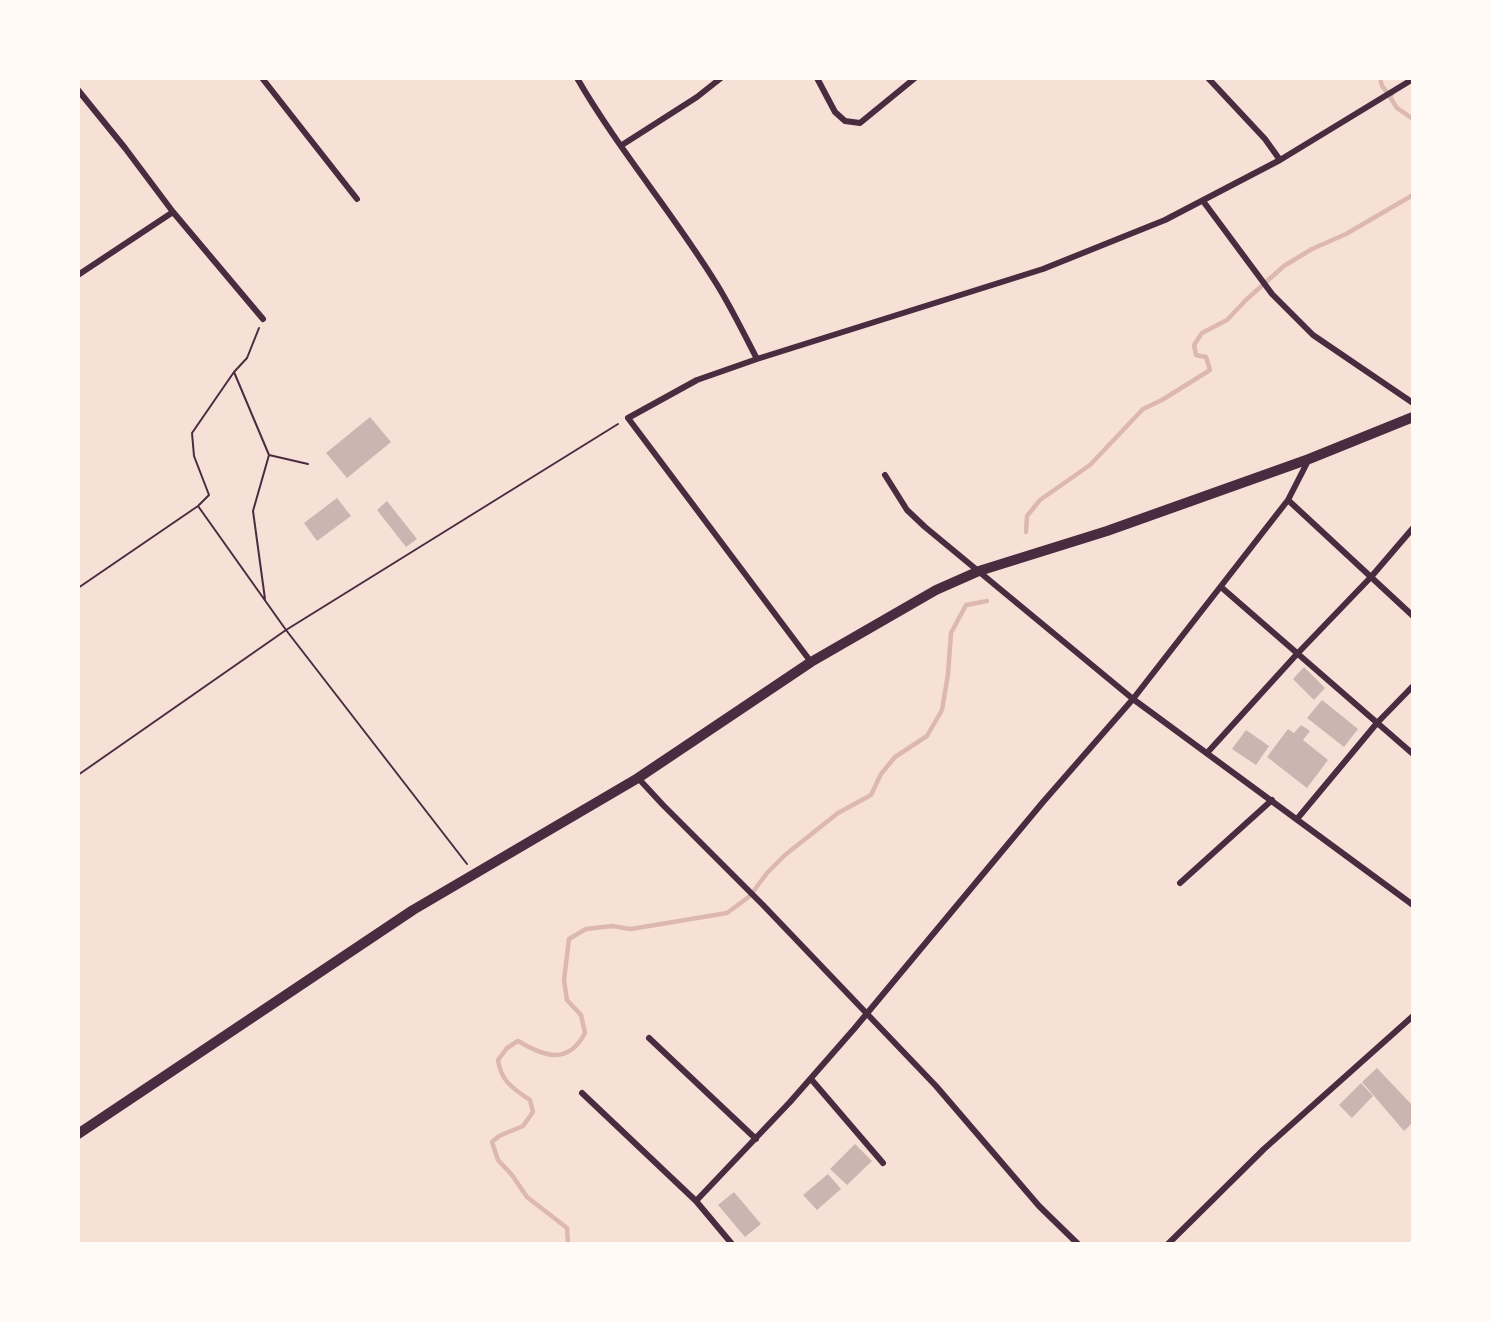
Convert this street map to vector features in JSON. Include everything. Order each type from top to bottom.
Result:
[{"type":"street","points":[[262,78],[357,199]]},
{"type":"street","points":[[577,78],[595,110],[622,144],[717,284],[757,359]]},
{"type":"street","points":[[622,144],[697,97],[721,78]]},
{"type":"street","points":[[818,78],[835,112],[844,122],[860,123],[915,78]]},
{"type":"street","points":[[1208,78],[1265,139],[1280,160]]},
{"type":"street","points":[[811,662],[628,418],[697,380],[1043,269],[1165,220],[1280,160],[1413,79]]},
{"type":"street","points":[[78,90],[173,212],[263,319]]},
{"type":"street","points":[[1203,201],[1262,281],[1313,335],[1413,403]]},
{"type":"street","points":[[78,275],[173,212]]},
{"type":"street","points":[[78,1134],[412,910],[638,778],[811,662],[936,590],[979,572],[1107,531],[1309,459],[1413,417]]},
{"type":"street","points":[[696,1201],[811,1079],[1133,699],[1288,500],[1309,459]]},
{"type":"street","points":[[885,475],[907,510],[925,527],[1133,699],[1413,905]]},
{"type":"street","points":[[1288,500],[1413,616]]},
{"type":"street","points":[[1208,753],[1297,654],[1335,617],[1413,528]]},
{"type":"street","points":[[1221,587],[1413,754]]},
{"type":"street","points":[[1297,819],[1377,723],[1413,686]]},
{"type":"street","points":[[638,778],[936,1086],[1039,1206],[1078,1244]]},
{"type":"street","points":[[1180,883],[1272,800]]},
{"type":"street","points":[[1168,1244],[1264,1149],[1413,1016]]},
{"type":"street","points":[[649,1038],[756,1138]]},
{"type":"street","points":[[811,1079],[883,1163]]},
{"type":"street","points":[[582,1093],[696,1201],[732,1244]]},
{"type":"path","points":[[78,588],[198,506],[209,495],[194,456],[192,433],[234,372],[247,358],[263,319]]},
{"type":"path","points":[[234,372],[269,455],[253,511],[265,601]]},
{"type":"path","points":[[78,776],[286,630],[628,418]]},
{"type":"path","points":[[269,455],[308,464]]},
{"type":"path","points":[[198,506],[286,630],[474,873]]},
{"type":"building","points":[[370,417],[391,442],[347,478],[326,453]]},
{"type":"building","points":[[337,498],[351,516],[317,541],[304,523]]},
{"type":"building","points":[[387,501],[417,539],[406,547],[377,510]]},
{"type":"building","points":[[1304,667],[1325,688],[1314,700],[1293,679]]},
{"type":"building","points":[[1322,700],[1358,729],[1344,747],[1307,718]]},
{"type":"building","points":[[1301,725],[1310,731],[1303,740],[1328,760],[1307,788],[1267,757],[1288,729],[1294,733]]},
{"type":"building","points":[[1246,730],[1269,746],[1256,765],[1232,749]]},
{"type":"building","points":[[1377,1068],[1413,1106],[1413,1122],[1404,1131],[1362,1082]]},
{"type":"building","points":[[1361,1083],[1373,1096],[1352,1118],[1339,1105]]},
{"type":"building","points":[[855,1144],[872,1161],[847,1185],[830,1169]]},
{"type":"building","points":[[828,1174],[841,1189],[817,1210],[803,1195]]},
{"type":"building","points":[[734,1192],[761,1224],[745,1237],[718,1205]]},
{"type":"waterway","points":[[1380,78],[1382,86],[1390,96]]},
{"type":"waterway","points":[[1392,94],[1390,97],[1397,108],[1413,119]]},
{"type":"waterway","points":[[1026,532],[1027,516],[1040,500],[1090,465],[1143,409],[1210,370],[1206,357],[1196,355],[1194,345],[1202,333],[1227,320],[1284,266],[1312,249],[1346,234],[1413,195]]},
{"type":"waterway","points":[[568,1244],[567,1228],[527,1197],[498,1160],[492,1142],[499,1136],[523,1126],[533,1112],[530,1100],[509,1084],[502,1074],[498,1060],[507,1048],[518,1041],[547,1054],[563,1054],[571,1050],[585,1033],[581,1015],[567,1000],[564,980],[569,939],[586,929],[612,926],[631,929],[727,913],[750,896],[767,873],[785,855],[838,813],[871,795],[881,774],[895,757],[927,736],[942,710],[951,633],[966,605],[987,601]]}]
